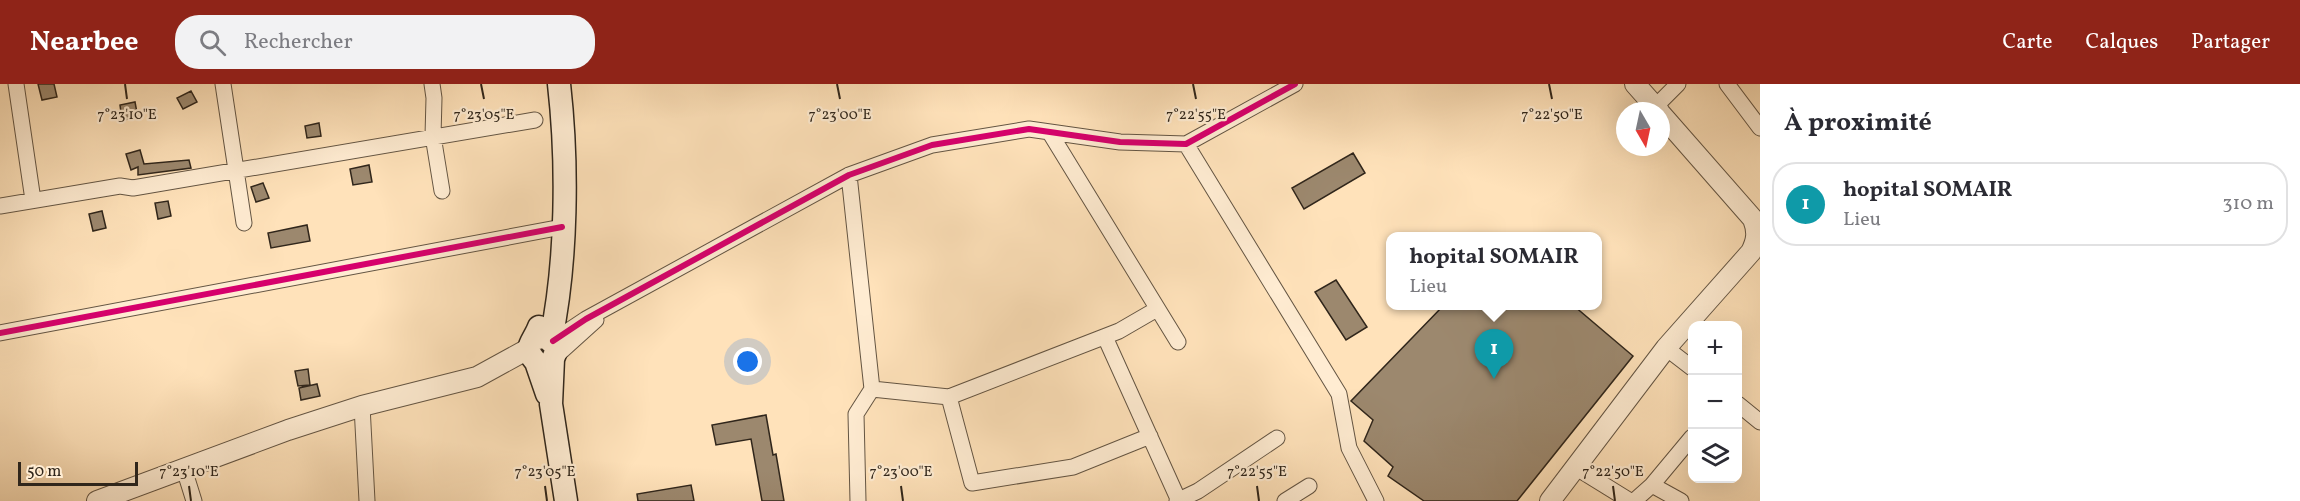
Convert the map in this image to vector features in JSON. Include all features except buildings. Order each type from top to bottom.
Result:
[{"type":"main road","points":[[559,84],[564,130],[563,236],[543,351],[566,501]]},
{"type":"street","points":[[16,84],[33,200]]},
{"type":"street","points":[[223,84],[244,223]]},
{"type":"street","points":[[432,84],[435,98],[433,136],[442,191]]},
{"type":"street","points":[[1635,84],[1651,102]]},
{"type":"street","points":[[1664,102],[1678,84]]},
{"type":"street","points":[[1727,84],[1760,128]]},
{"type":"street","points":[[97,501],[288,430],[362,406],[477,376],[543,351],[591,326],[606,308],[849,175],[932,145],[1029,129],[1050,134],[1120,142],[1186,144],[1286,86]]},
{"type":"street","points":[[0,206],[120,186],[133,188],[535,120]]},
{"type":"street","points":[[1550,501],[1666,348],[1751,252],[1758,237],[1753,219],[1670,124]]},
{"type":"street","points":[[1050,134],[1178,342]]},
{"type":"street","points":[[1186,144],[1339,394],[1349,448],[1376,501]]},
{"type":"street","points":[[849,175],[872,389],[856,414],[858,501]]},
{"type":"street","points":[[0,333],[563,236]]},
{"type":"street","points":[[872,389],[949,397],[1105,337],[1158,309]]},
{"type":"street","points":[[1105,337],[1178,501],[1198,491],[1277,438]]},
{"type":"street","points":[[1666,348],[1688,365]]},
{"type":"street","points":[[949,397],[972,483],[1073,466],[1150,436]]},
{"type":"street","points":[[362,406],[367,501]]},
{"type":"street","points":[[1742,408],[1760,422]]},
{"type":"street","points":[[1575,467],[1632,501],[1652,485],[1688,441]]},
{"type":"street","points":[[184,469],[194,501]]},
{"type":"street","points":[[1652,485],[1681,501]]},
{"type":"street","points":[[1285,501],[1309,486]]},
{"type":"cycle path","points":[[553,341],[586,319],[849,175],[932,145],[1029,129],[1120,142],[1186,144],[1295,84]]},
{"type":"cycle path","points":[[0,333],[562,227]]},
{"type":"place","name":"hopital SOMAIR","points":[[1494,379]]}]
